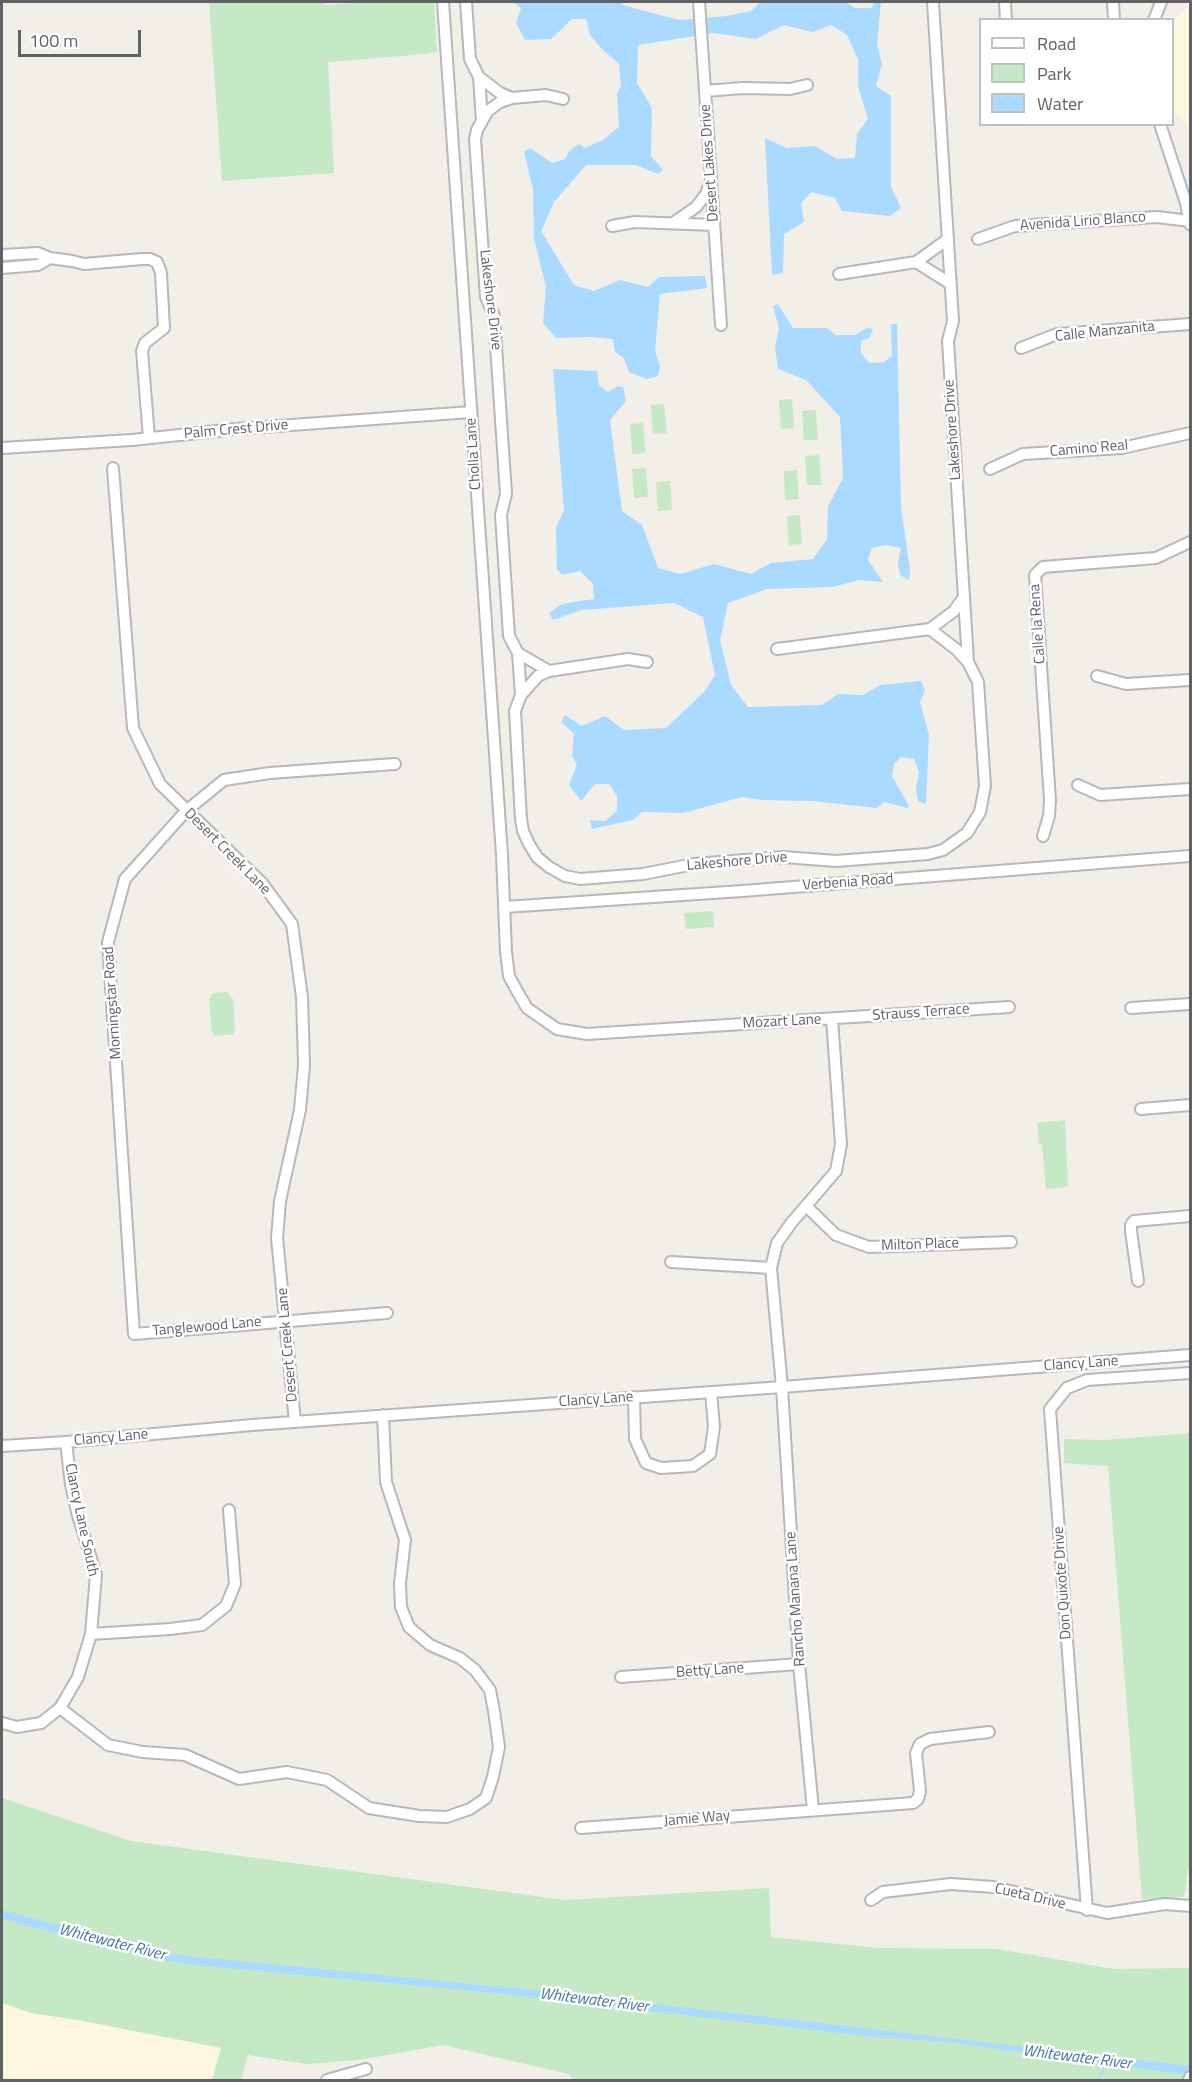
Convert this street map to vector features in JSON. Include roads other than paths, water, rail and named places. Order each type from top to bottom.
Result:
[{"type":"street","name":"Cholla Lane","points":[[443,2],[505,907]]},
{"type":"street","name":"Lakeshore Drive","points":[[466,2],[470,59],[479,78],[482,121],[477,130],[476,139],[486,297],[494,316],[506,494],[501,515],[509,636],[518,653],[521,695],[515,711],[521,819],[523,831],[537,857],[565,876],[580,879],[612,878],[694,864],[784,857],[836,861],[928,854],[943,850],[955,843],[967,833],[980,812],[985,786],[978,682],[968,662],[948,341],[953,321],[933,2]]},
{"type":"street","name":"Desert Lakes Drive","points":[[699,2],[721,325]]},
{"type":"street","points":[[1005,2],[1006,18]]},
{"type":"street","points":[[1113,2],[1114,18]]},
{"type":"street","points":[[1155,18],[1161,2]]},
{"type":"street","points":[[479,78],[512,98]]},
{"type":"street","points":[[705,91],[743,88],[790,89],[807,85]]},
{"type":"street","points":[[482,121],[494,106],[512,98],[546,95],[563,99]]},
{"type":"street","points":[[1161,126],[1190,222]]},
{"type":"street","points":[[673,224],[696,207],[706,194],[711,180]]},
{"type":"street","name":"Avenida Lirio Blanco","points":[[978,239],[1015,226],[1157,218],[1190,222]]},
{"type":"street","points":[[612,226],[635,222],[714,225]]},
{"type":"street","points":[[839,274],[916,262],[948,239]]},
{"type":"street","points":[[2,255],[38,253],[51,258],[91,265],[142,259],[157,262],[161,273],[164,328],[145,343],[141,351],[149,438]]},
{"type":"street","points":[[2,268],[38,265],[51,258]]},
{"type":"street","points":[[916,262],[951,284]]},
{"type":"street","name":"Calle Manzanita","points":[[1021,348],[1057,334],[1191,324]]},
{"type":"street","name":"Palm Crest Drive","points":[[2,448],[471,412]]},
{"type":"street","name":"Camino Real","points":[[990,469],[1023,454],[1122,448],[1191,433]]},
{"type":"street","name":"Desert Creek Lane","points":[[113,468],[133,728],[160,784],[262,883],[292,924],[302,997],[304,1065],[300,1110],[280,1201],[277,1238],[295,1422]]},
{"type":"street","name":"Calle la Rena","points":[[1043,836],[1049,816],[1050,800],[1035,575],[1043,567],[1156,558],[1191,542]]},
{"type":"street","points":[[777,650],[930,629],[954,611],[964,597]]},
{"type":"street","points":[[930,629],[957,650],[968,662]]},
{"type":"street","points":[[518,653],[549,671]]},
{"type":"street","points":[[521,695],[538,676],[549,671],[627,659],[647,662]]},
{"type":"street","points":[[1097,676],[1126,684],[1191,680]]},
{"type":"street","name":"Morningstar Road","points":[[134,1334],[108,942],[125,879],[186,811],[224,780],[270,773],[395,764]]},
{"type":"street","points":[[1078,785],[1100,795],[1191,789]]},
{"type":"street","name":"Verbenia Road","points":[[505,907],[1191,856]]},
{"type":"street","name":"Mozart Lane","points":[[505,907],[509,976],[527,1008],[557,1029],[587,1034],[832,1019],[841,1144],[836,1171],[777,1243],[771,1269],[782,1387]]},
{"type":"street","points":[[1131,1008],[1191,1004]]},
{"type":"street","name":"Strauss Terrace","points":[[832,1019],[1009,1007]]},
{"type":"street","points":[[1141,1109],[1191,1105]]},
{"type":"street","name":"Milton Place","points":[[807,1207],[836,1235],[869,1247],[1011,1242]]},
{"type":"street","points":[[1138,1281],[1131,1231],[1134,1221],[1191,1216]]},
{"type":"street","points":[[671,1262],[771,1269]]},
{"type":"street","name":"Tanglewood Lane","points":[[134,1334],[387,1313]]},
{"type":"street","name":"Clancy Lane","points":[[2,1446],[383,1415],[1191,1355]]},
{"type":"street","name":"Don Quixote Drive","points":[[1087,1910],[1050,1409],[1067,1388],[1087,1380],[1191,1373]]},
{"type":"street","name":"Rancho Manana Lane","points":[[782,1387],[799,1664],[813,1810]]},
{"type":"street","points":[[634,1398],[635,1439],[646,1463],[661,1468],[693,1466],[710,1454],[714,1427],[711,1392]]},
{"type":"street","points":[[60,1708],[108,1745],[143,1752],[184,1755],[239,1779],[287,1772],[327,1780],[369,1808],[419,1816],[447,1817],[470,1809],[486,1798],[499,1747],[490,1690],[475,1670],[460,1658],[430,1645],[409,1627],[401,1607],[400,1583],[405,1539],[386,1482],[383,1415]]},
{"type":"street","name":"Clancy Lane South","points":[[2,1723],[16,1727],[41,1723],[60,1708],[78,1677],[91,1634],[96,1575],[77,1512],[66,1442]]},
{"type":"street","points":[[91,1634],[202,1625],[226,1606],[235,1584],[229,1510]]},
{"type":"street","name":"Betty Lane","points":[[621,1677],[799,1664]]},
{"type":"street","name":"Jamie Way","points":[[581,1828],[913,1803],[918,1799],[920,1791],[916,1753],[920,1744],[930,1739],[989,1732]]},
{"type":"street","name":"Cueta Drive","points":[[871,1900],[883,1892],[951,1884],[993,1887],[1107,1913],[1166,1904],[1191,1906]]},
{"type":"street","points":[[327,2080],[366,2069]]},
{"type":"water","points":[[513,2],[620,2],[623,5],[679,20],[727,16],[751,11],[760,2],[845,2],[855,8],[872,8],[874,2],[881,2],[877,44],[882,64],[876,86],[891,96],[891,187],[901,208],[890,216],[842,211],[835,198],[811,192],[801,203],[804,222],[784,234],[783,273],[772,275],[765,138],[787,148],[815,146],[837,159],[855,158],[857,134],[868,119],[858,86],[858,59],[847,35],[831,25],[813,32],[784,25],[756,39],[714,33],[638,45],[637,83],[652,108],[651,156],[663,170],[658,174],[636,165],[586,165],[554,202],[541,231],[574,285],[594,291],[620,280],[648,287],[659,277],[705,276],[707,288],[660,294],[655,351],[660,366],[658,376],[647,379],[629,372],[623,357],[615,352],[613,339],[556,338],[543,323],[546,286],[534,239],[533,189],[524,152],[530,148],[552,163],[565,159],[570,150],[579,144],[585,148],[603,140],[619,127],[617,94],[621,86],[619,64],[590,35],[586,19],[572,19],[551,39],[525,40],[516,23],[521,8]]},
{"type":"water","points":[[778,304],[793,328],[827,328],[836,335],[855,335],[869,327],[873,330],[869,338],[861,341],[861,353],[869,363],[884,362],[892,356],[891,324],[897,324],[901,507],[910,570],[909,580],[900,575],[898,563],[901,548],[886,545],[872,548],[868,560],[883,582],[859,580],[833,587],[767,589],[728,603],[720,640],[731,685],[748,707],[822,705],[838,694],[863,695],[880,685],[921,681],[925,690],[920,702],[929,735],[926,804],[918,801],[916,789],[919,772],[914,759],[901,757],[894,764],[892,776],[909,806],[907,808],[884,802],[877,808],[742,797],[683,813],[642,812],[633,820],[592,829],[590,820],[605,821],[617,811],[617,796],[609,784],[595,784],[581,801],[569,785],[577,765],[572,756],[574,734],[561,722],[565,715],[582,726],[605,716],[624,730],[666,728],[705,691],[715,675],[703,617],[674,603],[581,610],[553,620],[549,613],[562,604],[594,599],[593,584],[580,571],[563,575],[557,570],[556,527],[564,511],[553,369],[597,371],[599,385],[608,392],[618,386],[623,387],[626,401],[610,420],[622,511],[642,525],[658,568],[680,574],[714,564],[751,574],[771,563],[813,559],[827,539],[828,506],[843,478],[840,417],[806,380],[778,369],[775,347],[779,329],[773,306]]},
{"type":"water","name":"Whitewater River","points":[[2,1910],[167,1954],[543,1991],[1190,2066],[1190,2075],[947,2042],[865,2036],[496,1993],[167,1961],[2,1919]]},
{"type":"waterway","name":"Whitewater River","points":[[1099,2080],[1106,2061]]}]
